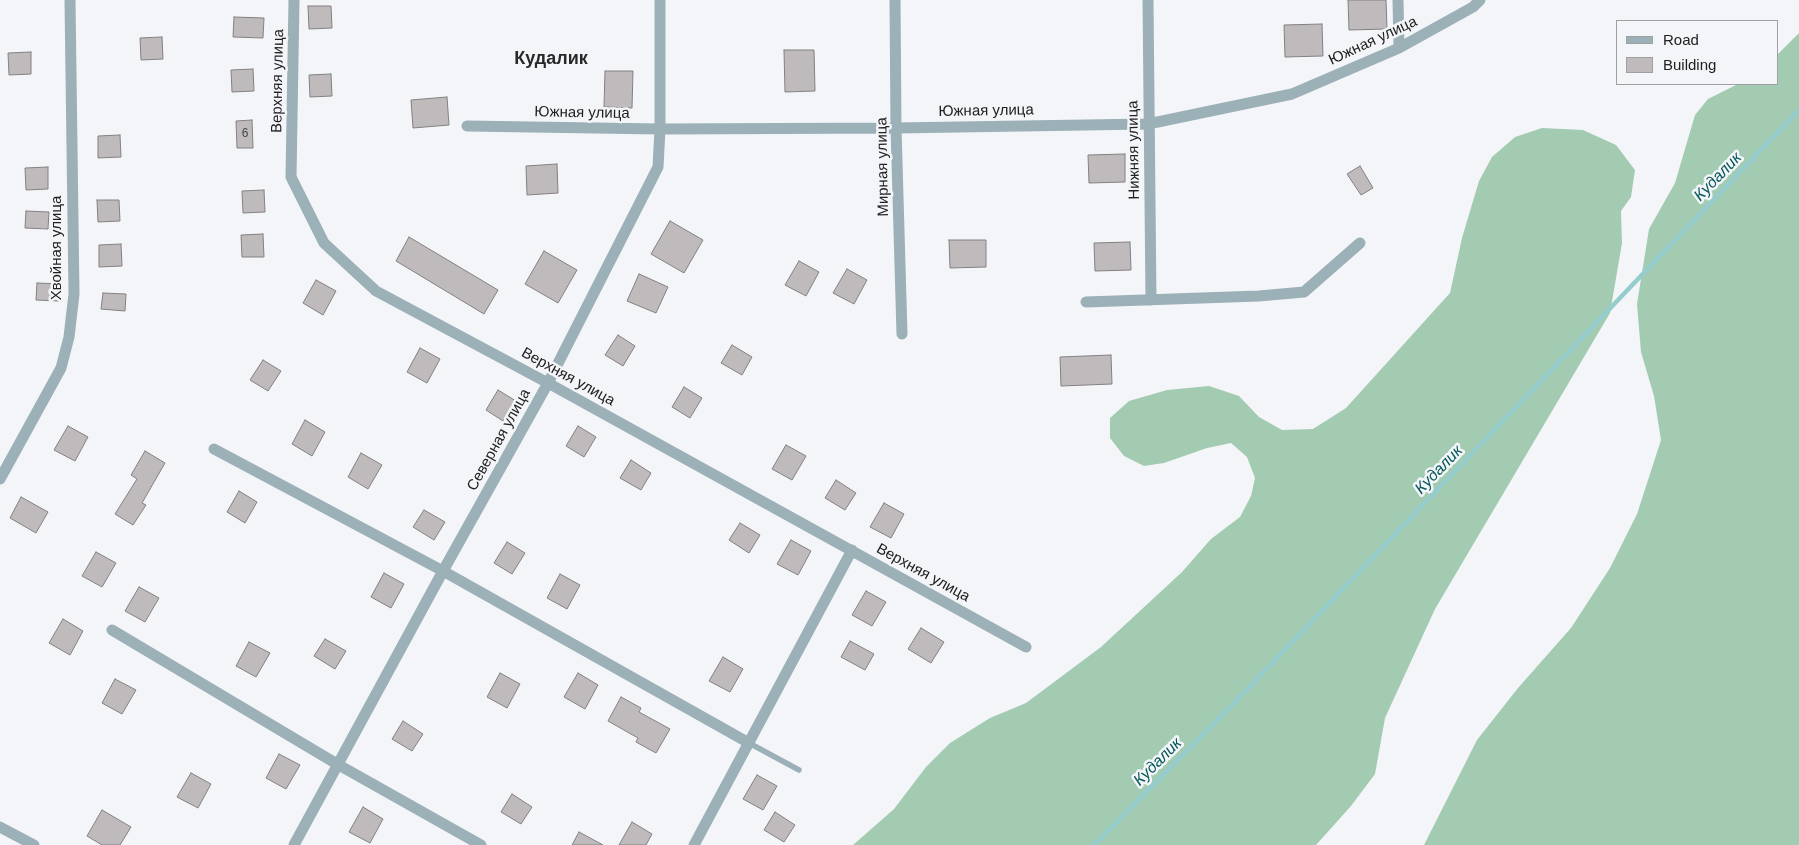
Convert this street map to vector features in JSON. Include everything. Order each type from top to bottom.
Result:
[{"type":"street","name":"Хвойная улица","points":[[0,479],[60,368],[69,337],[74,294],[70,0]]},
{"type":"street","name":"Верхняя улица","points":[[294,0],[291,177],[324,243],[376,291],[548,383],[1026,647]]},
{"type":"street","name":"Северная улица","points":[[294,845],[548,383],[658,167],[660,129],[660,0]]},
{"type":"street","name":"Мирная улица","points":[[895,0],[896,128],[902,334]]},
{"type":"street","name":"Нижняя улица","points":[[1148,0],[1151,300]]},
{"type":"street","points":[[1398,0],[1399,48]]},
{"type":"street","name":"Южная улица","points":[[467,126],[660,129],[1148,124],[1292,94],[1399,48],[1473,7],[1480,0]]},
{"type":"street","points":[[1086,302],[1260,296],[1304,292],[1360,243]]},
{"type":"street","points":[[214,449],[443,571],[749,743]]},
{"type":"street","points":[[694,845],[852,550]]},
{"type":"street","points":[[112,630],[337,764],[481,845]]},
{"type":"street","points":[[0,827],[34,845]]},
{"type":"lane","points":[[749,743],[799,770]]},
{"type":"green space","points":[[1799,33],[1799,845],[1424,845],[1477,740],[1518,688],[1571,628],[1610,568],[1637,514],[1661,440],[1654,396],[1641,352],[1637,304],[1649,229],[1675,183],[1695,115],[1708,99],[1736,85],[1779,85],[1779,53]]},
{"type":"green space","points":[[1542,128],[1583,130],[1616,145],[1635,170],[1631,197],[1621,211],[1622,243],[1610,313],[1435,609],[1385,718],[1375,774],[1351,806],[1316,845],[853,845],[894,809],[926,767],[950,743],[990,718],[1026,703],[1101,647],[1182,572],[1211,539],[1240,517],[1251,496],[1255,478],[1247,457],[1231,443],[1207,448],[1164,463],[1144,466],[1124,456],[1110,438],[1110,418],[1129,401],[1167,390],[1209,386],[1239,396],[1259,417],[1282,430],[1313,429],[1346,408],[1450,293],[1462,238],[1479,181],[1492,157],[1515,137]]},
{"type":"building","points":[[1348,0],[1386,0],[1387,29],[1349,30]]},
{"type":"building","points":[[308,6],[331,6],[332,28],[309,29]]},
{"type":"building","points":[[234,17],[264,18],[263,38],[233,37]]},
{"type":"building","points":[[1322,24],[1323,56],[1285,57],[1284,25]]},
{"type":"building","points":[[162,37],[163,59],[141,60],[140,38]]},
{"type":"building","points":[[784,50],[814,50],[815,91],[785,92]]},
{"type":"building","points":[[31,52],[31,74],[9,75],[8,53]]},
{"type":"building","points":[[253,69],[254,91],[232,92],[231,70]]},
{"type":"building","points":[[605,71],[633,71],[632,108],[604,107]]},
{"type":"building","points":[[331,74],[332,96],[310,97],[309,75]]},
{"type":"building","points":[[447,97],[449,125],[413,128],[411,100]]},
{"type":"building","points":[[252,120],[253,148],[237,148],[236,121]]},
{"type":"building","points":[[120,135],[121,157],[98,158],[98,136]]},
{"type":"building","points":[[1125,154],[1125,182],[1089,183],[1088,155]]},
{"type":"building","points":[[557,164],[558,193],[527,195],[526,166]]},
{"type":"building","points":[[1360,166],[1373,188],[1361,195],[1347,174]]},
{"type":"building","points":[[48,167],[48,189],[26,190],[25,168]]},
{"type":"building","points":[[264,190],[265,212],[243,213],[242,191]]},
{"type":"building","points":[[97,200],[119,200],[120,221],[98,222]]},
{"type":"building","points":[[26,211],[49,212],[48,229],[25,228]]},
{"type":"building","points":[[670,221],[703,240],[684,273],[651,254]]},
{"type":"building","points":[[263,234],[264,257],[242,257],[241,235]]},
{"type":"building","points":[[409,237],[498,290],[484,314],[396,261]]},
{"type":"building","points":[[949,240],[986,240],[986,267],[950,268]]},
{"type":"building","points":[[1130,242],[1131,270],[1095,271],[1094,243]]},
{"type":"building","points":[[121,244],[122,266],[99,267],[99,245]]},
{"type":"building","points":[[544,251],[577,270],[558,303],[525,284]]},
{"type":"building","points":[[799,261],[819,272],[806,296],[785,285]]},
{"type":"building","points":[[847,269],[867,280],[854,304],[833,293]]},
{"type":"building","points":[[639,274],[668,287],[656,313],[627,301]]},
{"type":"building","points":[[316,280],[336,291],[323,315],[303,303]]},
{"type":"building","points":[[37,283],[60,284],[59,301],[36,300]]},
{"type":"building","points":[[103,293],[126,294],[125,311],[101,309]]},
{"type":"building","points":[[618,335],[635,346],[623,366],[605,355]]},
{"type":"building","points":[[732,345],[752,357],[742,375],[721,363]]},
{"type":"building","points":[[420,348],[440,359],[427,383],[407,372]]},
{"type":"building","points":[[1111,355],[1112,384],[1061,386],[1060,357]]},
{"type":"building","points":[[263,360],[281,371],[268,391],[250,380]]},
{"type":"building","points":[[684,387],[702,398],[690,418],[672,407]]},
{"type":"building","points":[[498,390],[516,401],[503,421],[486,410]]},
{"type":"building","points":[[305,420],[325,432],[312,456],[292,444]]},
{"type":"building","points":[[68,426],[88,437],[75,461],[54,450]]},
{"type":"building","points":[[578,426],[596,437],[584,457],[566,446]]},
{"type":"building","points":[[786,445],[806,456],[792,480],[772,469]]},
{"type":"building","points":[[145,451],[165,463],[142,503],[146,505],[133,525],[115,514],[137,479],[131,475]]},
{"type":"building","points":[[361,453],[382,465],[368,489],[348,477]]},
{"type":"building","points":[[631,460],[651,473],[641,490],[620,478]]},
{"type":"building","points":[[836,480],[856,493],[845,510],[825,498]]},
{"type":"building","points":[[239,491],[257,502],[245,523],[227,512]]},
{"type":"building","points":[[21,497],[48,512],[36,533],[10,518]]},
{"type":"building","points":[[884,503],[904,514],[891,538],[870,527]]},
{"type":"building","points":[[424,510],[445,522],[434,540],[413,527]]},
{"type":"building","points":[[740,523],[760,535],[749,553],[729,540]]},
{"type":"building","points":[[791,540],[811,551],[798,575],[777,564]]},
{"type":"building","points":[[507,542],[525,553],[512,574],[494,563]]},
{"type":"building","points":[[96,552],[116,563],[102,587],[82,576]]},
{"type":"building","points":[[384,573],[404,584],[391,608],[371,597]]},
{"type":"building","points":[[560,574],[580,585],[567,609],[547,598]]},
{"type":"building","points":[[139,587],[159,598],[145,622],[125,611]]},
{"type":"building","points":[[866,591],[886,602],[872,626],[852,615]]},
{"type":"building","points":[[63,619],[83,631],[70,655],[49,643]]},
{"type":"building","points":[[921,628],[944,642],[931,663],[908,649]]},
{"type":"building","points":[[325,639],[346,651],[335,669],[314,656]]},
{"type":"building","points":[[850,641],[874,654],[865,670],[841,657]]},
{"type":"building","points":[[249,642],[270,653],[256,677],[236,666]]},
{"type":"building","points":[[723,657],[743,669],[730,692],[709,681]]},
{"type":"building","points":[[500,673],[520,684],[507,708],[487,697]]},
{"type":"building","points":[[578,673],[598,685],[585,709],[564,697]]},
{"type":"building","points":[[115,679],[136,690],[122,714],[102,703]]},
{"type":"building","points":[[621,697],[641,708],[639,712],[670,729],[656,753],[636,742],[638,738],[608,721]]},
{"type":"building","points":[[403,721],[423,734],[412,751],[392,739]]},
{"type":"building","points":[[279,754],[300,765],[286,789],[266,778]]},
{"type":"building","points":[[191,773],[211,784],[198,808],[177,797]]},
{"type":"building","points":[[757,775],[777,786],[763,810],[743,799]]},
{"type":"building","points":[[512,794],[532,807],[521,824],[501,812]]},
{"type":"building","points":[[363,807],[383,819],[370,843],[349,832]]},
{"type":"building","points":[[102,810],[131,827],[120,845],[102,845],[87,836]]},
{"type":"building","points":[[775,812],[795,825],[784,842],[764,830]]},
{"type":"building","points":[[632,822],[652,834],[646,845],[619,845]]},
{"type":"building","points":[[579,832],[603,845],[572,845]]},
{"type":"waterway","name":"Кудалик","points":[[1094,845],[1236,701],[1799,110]]},
{"type":"district","name":"Кудалик","points":[[551,59]]}]
